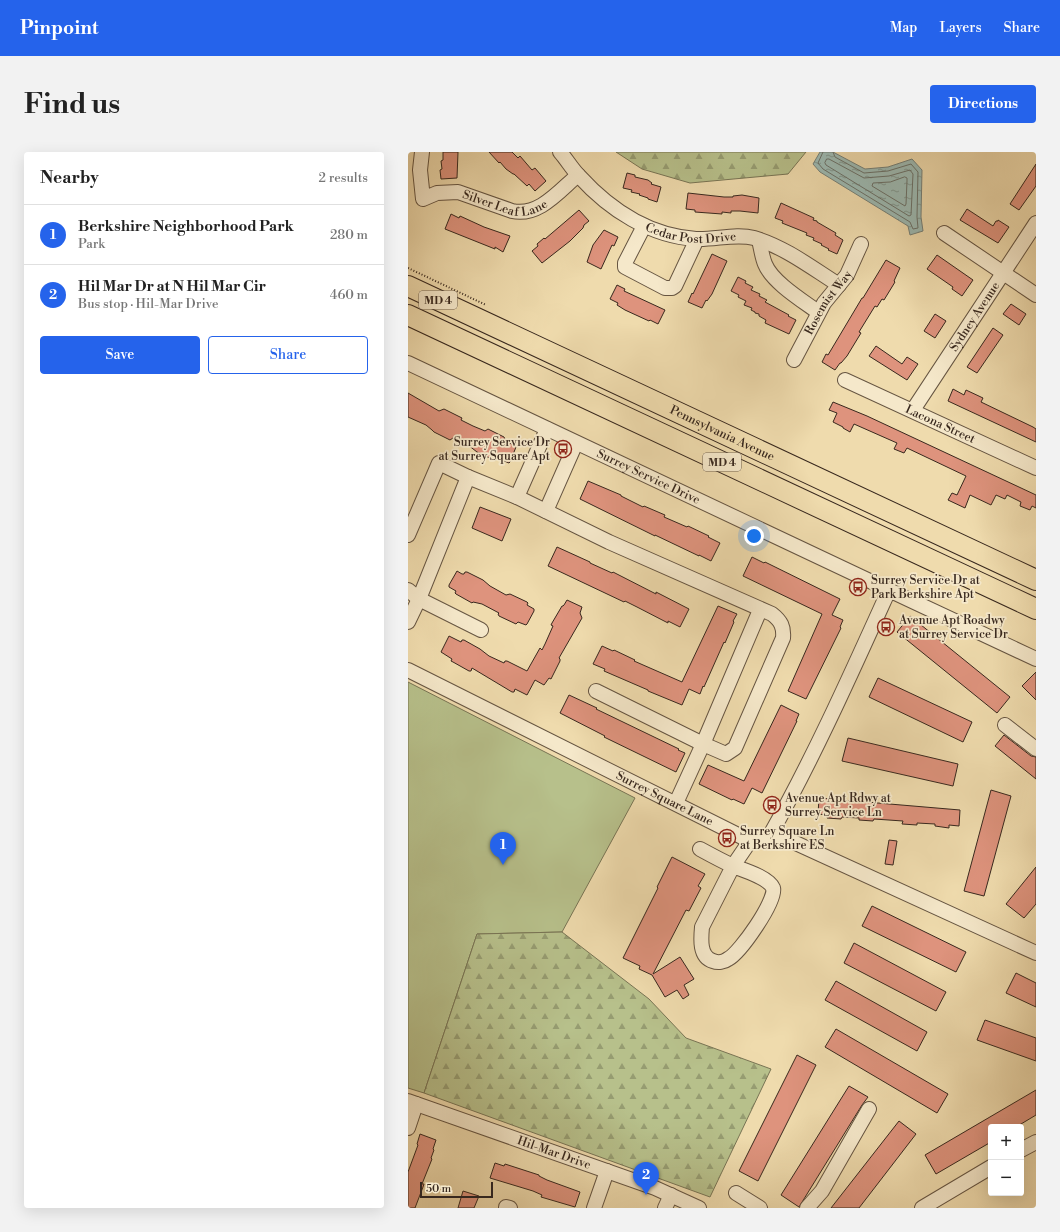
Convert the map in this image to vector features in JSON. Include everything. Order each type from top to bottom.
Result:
[{"type":"highway","name":"Pennsylvania Avenue","points":[[408,286],[1036,580]]},
{"type":"highway","name":"MD 4","points":[[408,315],[1036,609]]},
{"type":"street","name":"Silver Leaf Lane","points":[[422,152],[420,170],[423,199],[438,194],[458,192],[512,211],[531,211],[542,206],[578,175]]},
{"type":"street","name":"Cedar Post Drive","points":[[560,152],[578,175],[605,201],[631,220],[644,226],[670,234],[697,239],[746,237],[759,240],[785,250],[839,285]]},
{"type":"street","name":"Sydney Avenue","points":[[913,410],[1036,223]]},
{"type":"street","points":[[644,226],[625,263],[625,267],[665,288],[672,288],[675,286],[697,239]]},
{"type":"street","points":[[944,233],[1036,294]]},
{"type":"street","points":[[759,240],[764,263],[770,273],[793,295],[818,312]]},
{"type":"street","name":"Rosemist Way","points":[[794,360],[818,312],[850,269],[861,244]]},
{"type":"street","name":"Surrey Service Drive","points":[[408,364],[1036,658]]},
{"type":"street","name":"Lacona Street","points":[[845,380],[913,410],[1036,468]]},
{"type":"street","points":[[517,497],[548,430]]},
{"type":"street","points":[[546,511],[576,443]]},
{"type":"street","points":[[408,535],[439,463],[468,477],[517,497],[609,542],[772,614],[779,620],[783,631],[783,638],[735,748],[726,754],[596,691]]},
{"type":"street","points":[[408,622],[413,595],[468,477]]},
{"type":"street","points":[[769,837],[828,724],[889,590]]},
{"type":"street","points":[[413,595],[481,630]]},
{"type":"street","points":[[676,803],[703,744],[760,610]]},
{"type":"street","name":"Surrey Square Lane","points":[[408,670],[750,841]]},
{"type":"street","points":[[1005,725],[1036,749]]},
{"type":"street","points":[[700,849],[734,866],[756,875],[769,883],[773,888],[771,900],[756,927],[740,950],[723,962],[716,962],[710,960],[706,956],[702,948],[702,926],[734,866],[750,841],[769,837],[789,840],[1036,953]]},
{"type":"street","points":[[408,1128],[412,1103]]},
{"type":"street","name":"Hil-Mar Drive","points":[[412,1103],[607,1171],[671,1195],[699,1208]]},
{"type":"street","points":[[807,1208],[822,1191],[869,1109]]},
{"type":"street","points":[[1024,1148],[1036,1142]]},
{"type":"street","points":[[922,1208],[988,1169]]},
{"type":"street","points":[[594,1208],[607,1171]]},
{"type":"street","points":[[736,1193],[760,1208]]},
{"type":"street","points":[[665,1208],[671,1195]]},
{"type":"street","points":[[506,1208],[510,1208]]},
{"type":"green space","points":[[616,152],[806,152],[788,174],[690,183],[642,169]]},
{"type":"green space","points":[[408,682],[635,798],[562,932],[477,934],[424,1093],[408,1088]]},
{"type":"green space","points":[[562,932],[649,999],[686,1038],[771,1069],[710,1197],[424,1093],[477,934]]},
{"type":"water","points":[[820,152],[833,152],[865,169],[888,167],[912,159],[922,170],[921,217],[923,231],[910,235],[908,226],[820,172],[813,164]]},
{"type":"building","points":[[443,152],[458,152],[457,178],[441,179],[440,170],[442,169],[441,161],[443,160]]},
{"type":"building","points":[[489,152],[512,152],[518,158],[520,156],[532,170],[535,168],[546,181],[535,191],[529,184],[527,186],[506,169]]},
{"type":"building","points":[[1036,164],[1036,186],[1019,210],[1010,204]]},
{"type":"building","points":[[627,173],[635,175],[635,177],[648,180],[652,183],[651,184],[661,187],[657,202],[639,195],[640,194],[631,192],[632,190],[623,188]]},
{"type":"building","points":[[688,193],[724,197],[742,195],[759,198],[758,213],[740,211],[731,211],[731,213],[722,212],[722,214],[695,212],[695,210],[686,209]]},
{"type":"building","points":[[781,203],[814,218],[813,220],[836,233],[835,235],[843,240],[837,254],[813,240],[814,238],[806,235],[807,233],[782,223],[783,221],[775,218]]},
{"type":"building","points":[[967,209],[993,226],[998,220],[1009,227],[998,243],[960,220]]},
{"type":"building","points":[[579,210],[589,221],[570,241],[542,263],[532,251],[538,246],[537,244]]},
{"type":"building","points":[[451,214],[459,218],[460,216],[484,227],[510,236],[503,252],[495,247],[495,249],[445,229]]},
{"type":"building","points":[[604,230],[618,237],[614,246],[612,245],[601,269],[587,262],[593,245]]},
{"type":"building","points":[[712,254],[727,261],[712,294],[707,301],[706,300],[702,308],[688,302]]},
{"type":"building","points":[[937,255],[973,280],[962,296],[952,289],[953,287],[927,269]]},
{"type":"building","points":[[886,260],[900,268],[894,281],[895,282],[884,300],[882,299],[877,307],[875,306],[859,332],[861,333],[847,356],[835,370],[822,362],[826,354],[828,355]]},
{"type":"building","points":[[738,277],[753,287],[751,290],[760,294],[759,296],[767,300],[765,302],[796,320],[789,334],[765,323],[766,320],[751,310],[752,308],[744,305],[746,301],[731,291]]},
{"type":"building","points":[[617,285],[625,289],[624,291],[665,310],[658,324],[625,310],[617,305],[618,303],[610,299]]},
{"type":"building","points":[[1011,304],[1026,314],[1019,325],[1003,314]]},
{"type":"building","points":[[935,314],[946,321],[935,338],[924,331]]},
{"type":"building","points":[[993,328],[1003,335],[977,373],[967,367]]},
{"type":"building","points":[[876,346],[902,364],[907,357],[918,364],[907,380],[869,356]]},
{"type":"building","points":[[953,389],[964,395],[966,390],[983,398],[981,402],[1033,427],[1036,429],[1036,442],[948,401]]},
{"type":"building","points":[[408,393],[439,411],[444,409],[462,418],[461,420],[473,426],[485,431],[488,429],[504,437],[505,440],[516,447],[510,462],[509,463],[497,458],[494,460],[453,438],[450,440],[434,432],[426,425],[408,417]]},
{"type":"building","points":[[833,402],[867,416],[1036,495],[1036,508],[1032,506],[1030,510],[1020,506],[1021,502],[1007,495],[1005,499],[996,495],[991,505],[970,495],[965,508],[948,500],[952,493],[957,495],[966,476],[907,448],[904,453],[894,449],[897,443],[854,424],[850,432],[833,422],[837,413],[829,410]]},
{"type":"building","points":[[588,481],[621,495],[643,507],[644,506],[665,515],[664,517],[687,527],[688,526],[720,543],[711,561],[655,536],[580,499]]},
{"type":"building","points":[[480,507],[511,519],[502,541],[472,528]]},
{"type":"building","points":[[557,547],[612,573],[613,572],[656,594],[656,592],[689,609],[680,627],[668,621],[668,623],[625,601],[624,602],[548,566]]},
{"type":"building","points":[[752,557],[840,599],[832,615],[843,620],[840,627],[841,628],[806,699],[788,691],[822,614],[743,576]]},
{"type":"building","points":[[457,571],[462,574],[467,572],[483,580],[490,586],[506,595],[510,594],[527,602],[527,605],[534,609],[534,611],[527,624],[518,622],[516,624],[499,616],[499,613],[482,604],[472,603],[456,594],[456,591],[449,587],[449,585]]},
{"type":"building","points":[[567,600],[582,607],[580,613],[582,618],[559,658],[560,661],[551,679],[549,678],[544,685],[535,680],[527,695],[515,689],[514,692],[512,692],[472,668],[471,671],[469,671],[451,661],[452,659],[441,652],[449,636],[461,642],[464,640],[489,656],[504,663],[507,661],[527,671],[540,648],[542,650],[553,626],[551,625],[552,623]]},
{"type":"building","points":[[718,606],[737,614],[725,643],[724,642],[700,694],[689,689],[682,705],[604,671],[605,669],[593,664],[602,646],[613,651],[614,650],[635,660],[634,661],[682,682]]},
{"type":"building","points":[[910,616],[1010,697],[997,713],[897,632]]},
{"type":"building","points":[[1036,672],[1036,700],[1022,686]]},
{"type":"building","points":[[878,678],[972,722],[963,742],[869,697]]},
{"type":"building","points":[[569,695],[685,753],[676,772],[604,737],[605,736],[560,713]]},
{"type":"building","points":[[781,705],[799,714],[762,793],[752,788],[744,804],[733,799],[732,800],[699,784],[708,765],[744,781]]},
{"type":"building","points":[[1004,735],[1031,756],[1036,757],[1036,779],[995,746]]},
{"type":"building","points":[[848,738],[958,764],[953,786],[842,761]]},
{"type":"building","points":[[991,790],[1011,796],[984,896],[964,891]]},
{"type":"building","points":[[819,798],[960,810],[959,826],[949,825],[949,828],[935,826],[935,824],[902,824],[903,821],[874,819],[873,821],[842,817],[841,819],[827,818],[827,815],[818,814]]},
{"type":"building","points":[[889,840],[897,841],[893,865],[885,864]]},
{"type":"building","points":[[672,857],[705,874],[698,886],[701,888],[689,911],[686,910],[653,974],[680,957],[694,979],[684,985],[689,995],[683,999],[677,990],[665,997],[652,975],[639,969],[640,966],[623,958]]},
{"type":"building","points":[[1036,867],[1036,904],[1024,918],[1006,904]]},
{"type":"building","points":[[872,906],[966,952],[956,972],[862,926]]},
{"type":"building","points":[[854,943],[946,992],[936,1011],[844,963]]},
{"type":"building","points":[[1016,973],[1036,983],[1036,1007],[1006,993]]},
{"type":"building","points":[[836,981],[927,1032],[917,1051],[825,1000]]},
{"type":"building","points":[[985,1020],[1036,1038],[1036,1061],[977,1040]]},
{"type":"building","points":[[836,1029],[948,1094],[937,1113],[825,1047]]},
{"type":"building","points":[[797,1055],[816,1065],[758,1181],[739,1171]]},
{"type":"building","points":[[849,1086],[868,1097],[799,1207],[781,1195]]},
{"type":"building","points":[[1036,1090],[1036,1115],[1021,1124],[988,1124],[988,1144],[936,1174],[925,1155]]},
{"type":"building","points":[[899,1121],[916,1134],[859,1208],[831,1208]]},
{"type":"building","points":[[420,1134],[436,1140],[432,1159],[422,1184],[424,1184],[415,1208],[408,1208],[408,1172],[418,1145]]},
{"type":"building","points":[[495,1163],[504,1166],[505,1164],[539,1175],[547,1180],[580,1192],[575,1207],[541,1197],[542,1195],[533,1191],[490,1178]]},
{"type":"building","points":[[463,1191],[479,1196],[474,1208],[458,1208]]},
{"type":"place","name":"Surrey Service Dr at Surrey Square Apt","points":[[563,449]]},
{"type":"place","name":"Surrey Service Dr at Park Berkshire Apt","points":[[858,587]]},
{"type":"place","name":"Avenue Apt Roadwy at Surrey Service Dr","points":[[886,627]]},
{"type":"place","name":"Avenue Apt Rdwy at Surrey Service Ln","points":[[772,805]]},
{"type":"place","name":"Surrey Square Ln at Berkshire ES","points":[[727,838]]},
{"type":"place","name":"Berkshire Neighborhood Park","points":[[503,865]]},
{"type":"place","name":"Hil Mar Dr at N Hil Mar Cir","points":[[646,1195]]}]
